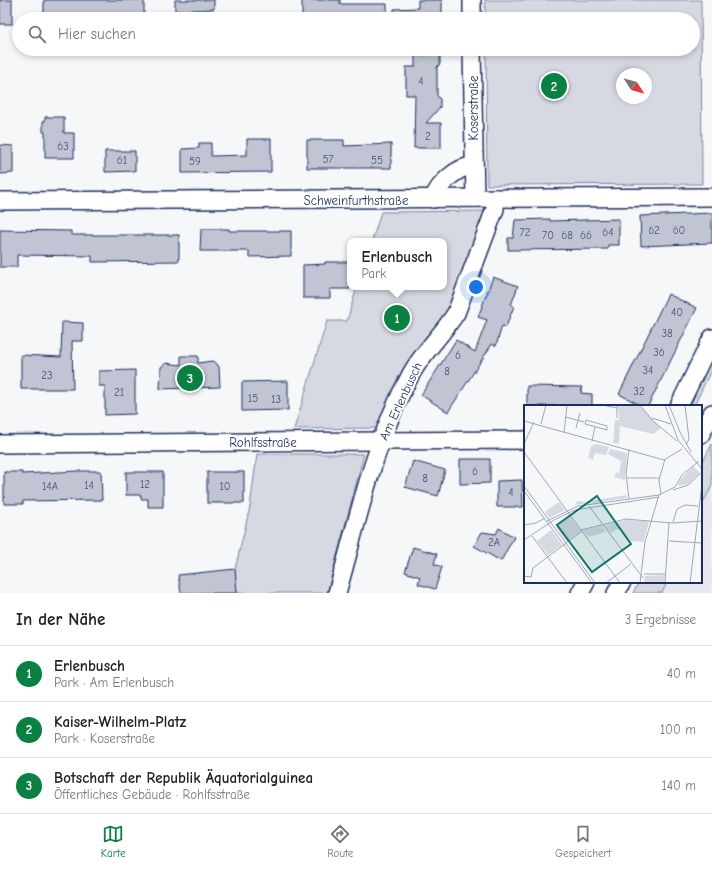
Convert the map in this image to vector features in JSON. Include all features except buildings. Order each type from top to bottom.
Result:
[{"type":"street","points":[[472,0],[472,12]]},
{"type":"street","name":"Koserstraße","points":[[472,56],[473,166],[475,198]]},
{"type":"street","points":[[433,199],[437,188],[464,166],[473,166]]},
{"type":"street","name":"Schweinfurthstraße","points":[[0,202],[712,197]]},
{"type":"street","name":"Am Erlenbusch","points":[[337,593],[381,442],[410,375],[422,356],[446,329],[456,313],[495,209],[495,198]]},
{"type":"street","points":[[679,405],[712,338]]},
{"type":"street","points":[[702,432],[712,413]]},
{"type":"street","name":"Rohlfsstraße","points":[[0,444],[524,440]]},
{"type":"street","points":[[580,593],[585,583]]},
{"type":"street","points":[[616,593],[621,583]]},
{"type":"shaded area","points":[[485,0],[701,0],[702,184],[487,185],[486,56],[700,56],[700,12],[485,12]]},
{"type":"shaded area","points":[[487,211],[447,316],[379,428],[294,429],[327,321],[347,321],[356,290],[447,290],[447,238],[373,238],[381,212]]},
{"type":"shaded area","points":[[712,353],[712,368],[694,405],[686,405]]},
{"type":"shaded area","points":[[712,444],[712,593],[633,593],[638,583],[702,583],[702,463]]},
{"type":"shaded area","points":[[712,444],[712,486],[702,504],[702,463]]},
{"type":"shaded area","points":[[257,454],[364,454],[327,593],[237,593],[235,569],[250,507]]},
{"type":"shaded area","points":[[638,583],[667,583],[662,593],[633,593]]},
{"type":"place","name":"Kaiser-Wilhelm-Platz","points":[[554,86]]},
{"type":"place","name":"Erlenbusch","points":[[397,318]]},
{"type":"place","name":"Botschaft der Republik Äquatorialguinea","points":[[190,378]]}]
